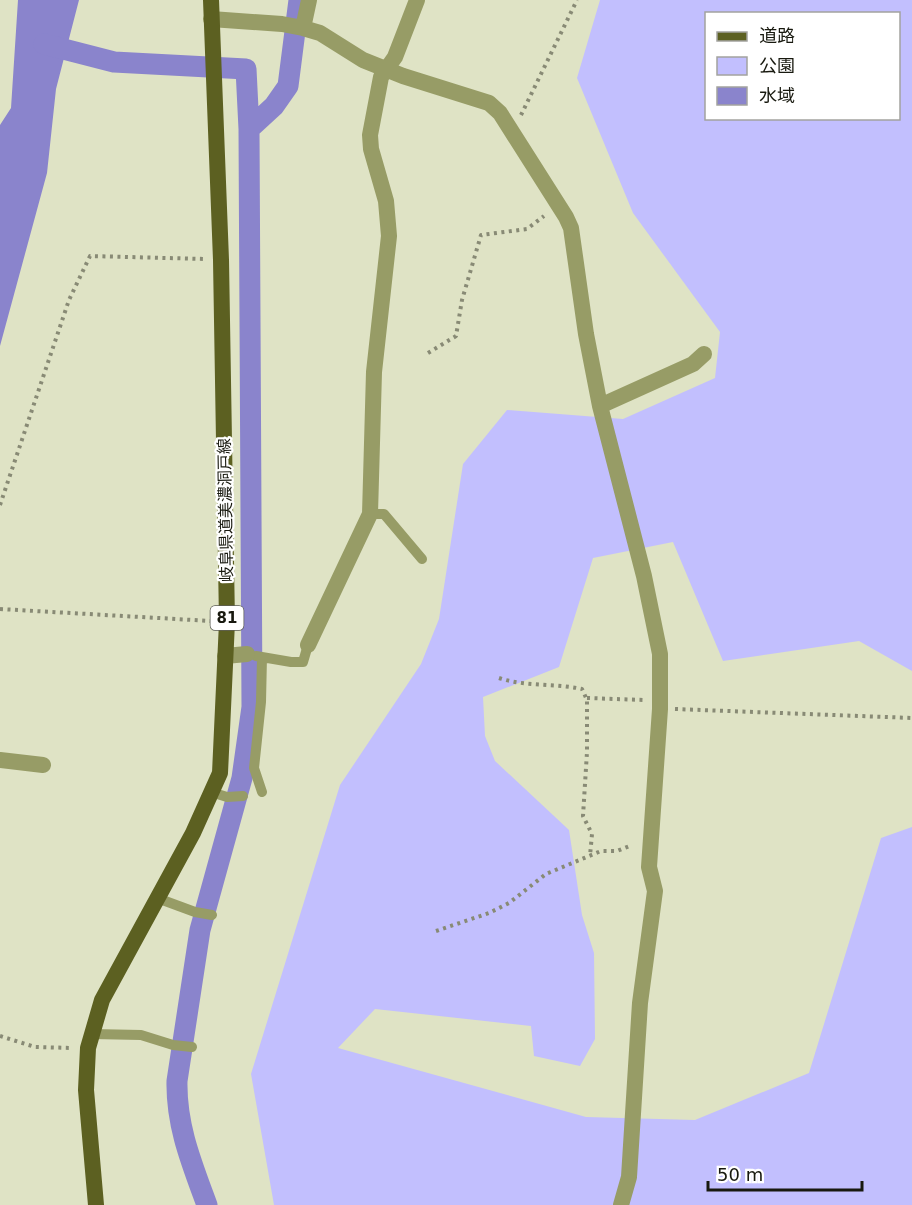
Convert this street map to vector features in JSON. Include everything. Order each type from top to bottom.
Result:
[{"type":"main road","name":"岐阜県道美濃洞戸線","points":[[96,1205],[86,1090],[90,1041],[102,1000],[157,898],[219,794],[227,622],[221,260],[211,0]]},
{"type":"street","points":[[303,28],[309,0]]},
{"type":"street","points":[[308,645],[370,514],[374,372],[389,236],[386,201],[371,149],[370,135],[381,77],[395,57],[417,0]]},
{"type":"street","points":[[211,19],[282,24],[320,33],[363,60],[489,103],[500,113],[571,228],[586,334],[600,406],[644,576],[660,654],[660,705],[649,867],[655,891],[640,1003],[629,1177],[621,1205]]},
{"type":"street","points":[[600,406],[693,364],[704,354]]},
{"type":"street","points":[[225,656],[255,656]]},
{"type":"street","points":[[0,760],[43,765]]},
{"type":"lane","points":[[370,514],[384,514],[422,559]]},
{"type":"lane","points":[[262,792],[254,768],[255,656],[303,662],[308,645]]},
{"type":"lane","points":[[219,794],[243,796]]},
{"type":"lane","points":[[157,898],[195,912],[212,915]]},
{"type":"lane","points":[[90,1041],[141,1035],[173,1045],[192,1047]]},
{"type":"path","points":[[511,130],[525,109],[577,0]]},
{"type":"path","points":[[428,353],[456,336],[462,300],[481,235],[527,229],[557,205]]},
{"type":"path","points":[[0,505],[69,300],[90,256],[221,260]]},
{"type":"path","points":[[0,609],[227,622]]},
{"type":"path","points":[[499,678],[520,685],[556,683],[582,689],[587,698],[587,752],[583,816],[591,834],[590,856]]},
{"type":"path","points":[[587,698],[660,705],[912,718]]},
{"type":"path","points":[[436,931],[489,913],[509,903],[546,874],[601,851],[617,851],[651,837]]},
{"type":"path","points":[[0,1036],[34,1047],[90,1041]]},
{"type":"green space","points":[[600,0],[912,0],[912,671],[859,641],[723,661],[673,542],[593,558],[559,667],[483,697],[485,736],[495,761],[569,830],[582,915],[594,953],[595,1039],[580,1066],[534,1056],[531,1026],[375,1009],[338,1048],[586,1117],[695,1120],[809,1073],[881,838],[912,827],[912,1205],[274,1205],[251,1074],[340,785],[421,664],[439,619],[463,464],[507,410],[623,419],[715,378],[720,332],[633,213],[577,78]]},
{"type":"water","points":[[18,0],[79,0],[56,89],[47,173],[0,346],[0,125],[11,108]]},
{"type":"waterway","points":[[207,1205],[182,1129],[177,1081],[200,930],[242,778],[252,707],[249,129],[274,106],[288,86],[299,0]]},
{"type":"waterway","points":[[44,44],[114,62],[246,69],[249,129]]}]
